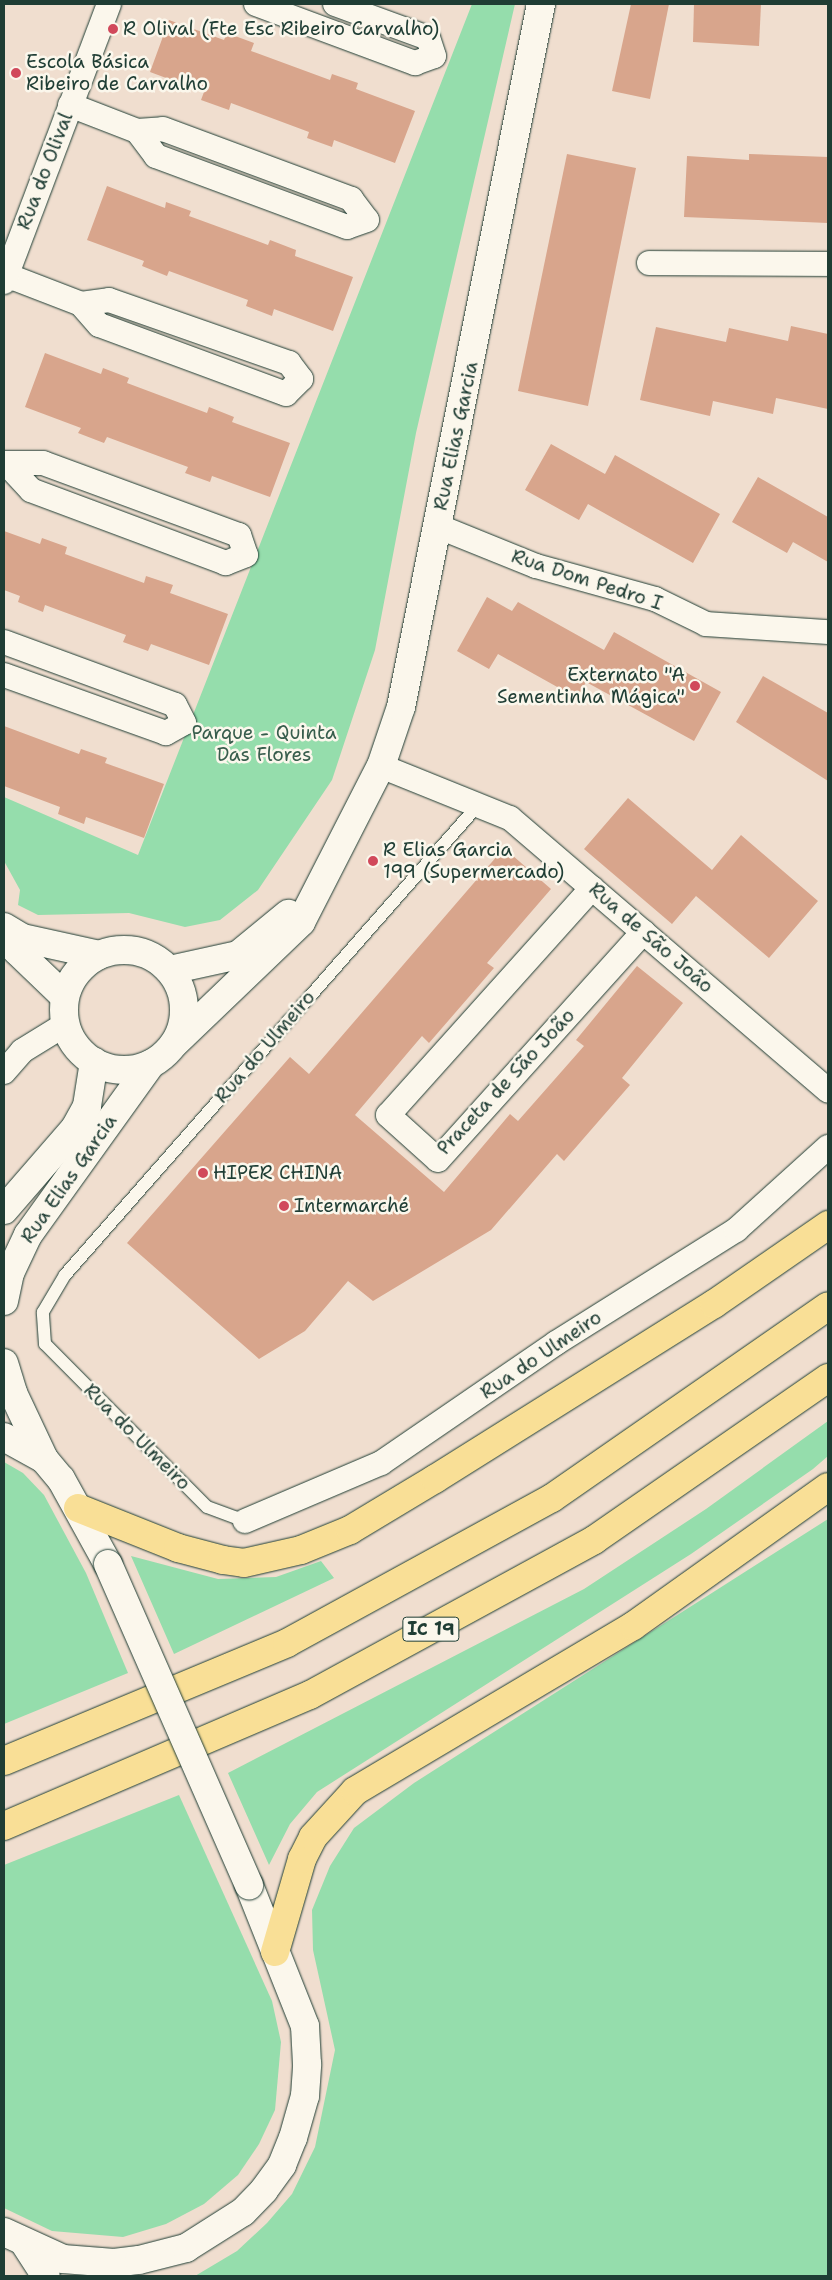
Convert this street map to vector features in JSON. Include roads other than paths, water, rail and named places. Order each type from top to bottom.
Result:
[{"type":"highway","points":[[78,1508],[178,1548],[223,1560],[244,1563],[301,1550],[350,1530],[434,1479],[714,1304],[828,1225]]},
{"type":"highway","points":[[4,1760],[287,1643],[552,1498],[828,1306]]},
{"type":"highway","name":"IC 19","points":[[4,1826],[310,1695],[594,1540],[828,1378]]},
{"type":"highway","points":[[275,1952],[292,1885],[306,1851],[331,1814],[356,1790],[633,1626],[828,1487]]},
{"type":"street","name":"Rua do Olival","points":[[5,278],[109,4]]},
{"type":"street","points":[[256,4],[415,63],[434,56],[428,38],[335,4]]},
{"type":"street","name":"Rua Elias Garcia","points":[[174,1044],[301,922],[381,766],[401,707],[541,4]]},
{"type":"street","points":[[70,105],[137,131],[163,129],[351,199],[367,220],[348,227],[156,156],[137,131]]},
{"type":"street","points":[[649,263],[828,264]]},
{"type":"street","points":[[5,278],[82,304],[109,300],[119,303],[288,363],[301,379],[286,394],[99,325],[82,304]]},
{"type":"street","points":[[43,463],[239,535],[246,555],[226,563],[31,490],[6,464],[43,463]]},
{"type":"street","name":"Rua Dom Pedro I","points":[[437,526],[536,566],[655,599],[706,624],[828,632]]},
{"type":"street","points":[[4,642],[175,705],[184,722],[166,733],[4,675]]},
{"type":"street","name":"Rua de São João","points":[[381,766],[480,802],[510,818],[828,1092]]},
{"type":"street","name":"Rua Elias Garcia","points":[[170,970],[238,955],[283,919],[335,857]]},
{"type":"street","name":"Praceta de São João","points":[[592,888],[388,1115],[438,1160],[643,932]]},
{"type":"street","points":[[4,927],[22,938],[99,955]]},
{"type":"street","points":[[4,933],[16,951],[65,998]]},
{"type":"street","points":[[117,950],[137,950],[170,970],[181,987],[185,1006],[183,1026],[174,1044],[151,1064],[132,1070],[113,1069],[94,1062],[82,1052],[66,1024],[65,998],[84,965],[99,955],[117,950]]},
{"type":"street","points":[[4,1072],[22,1051],[66,1024]]},
{"type":"street","name":"Rua Elias Garcia","points":[[4,1210],[75,1128],[87,1106],[94,1062]]},
{"type":"street","name":"Rua Elias Garcia","points":[[4,1301],[10,1273],[28,1235],[151,1064]]},
{"type":"street","name":"Rua do Ulmeiro","points":[[245,1521],[381,1463],[556,1343],[736,1230],[828,1147]]},
{"type":"street","points":[[4,1363],[13,1392],[44,1459],[78,1508],[108,1564],[249,1885],[304,2026],[305,2096],[293,2138],[282,2165],[248,2207],[186,2248],[160,2276]]},
{"type":"street","points":[[4,1437],[44,1459]]},
{"type":"street","points":[[14,2238],[63,2259],[114,2263],[186,2248]]},
{"type":"street","points":[[14,2238],[46,2276]]},
{"type":"lane","name":"Rua do Ulmeiro","points":[[245,1521],[208,1508],[44,1344],[43,1312],[65,1275],[480,802]]},
{"type":"place","name":"R Olival (Fte Esc Ribeiro Carvalho)","points":[[113,29]]},
{"type":"place","name":"Escola Básica Ribeiro de Carvalho","points":[[16,73]]},
{"type":"place","name":"Externato \"A Sementinha Mágica\"","points":[[695,686]]},
{"type":"place","name":"R Elias Garcia 199 (Supermercado)","points":[[373,861]]},
{"type":"place","name":"HIPER CHINA","points":[[203,1173]]},
{"type":"place","name":"Intermarché","points":[[284,1206]]},
{"type":"park label","name":"Parque - Quinta Das Flores","points":[[264,744]]}]
